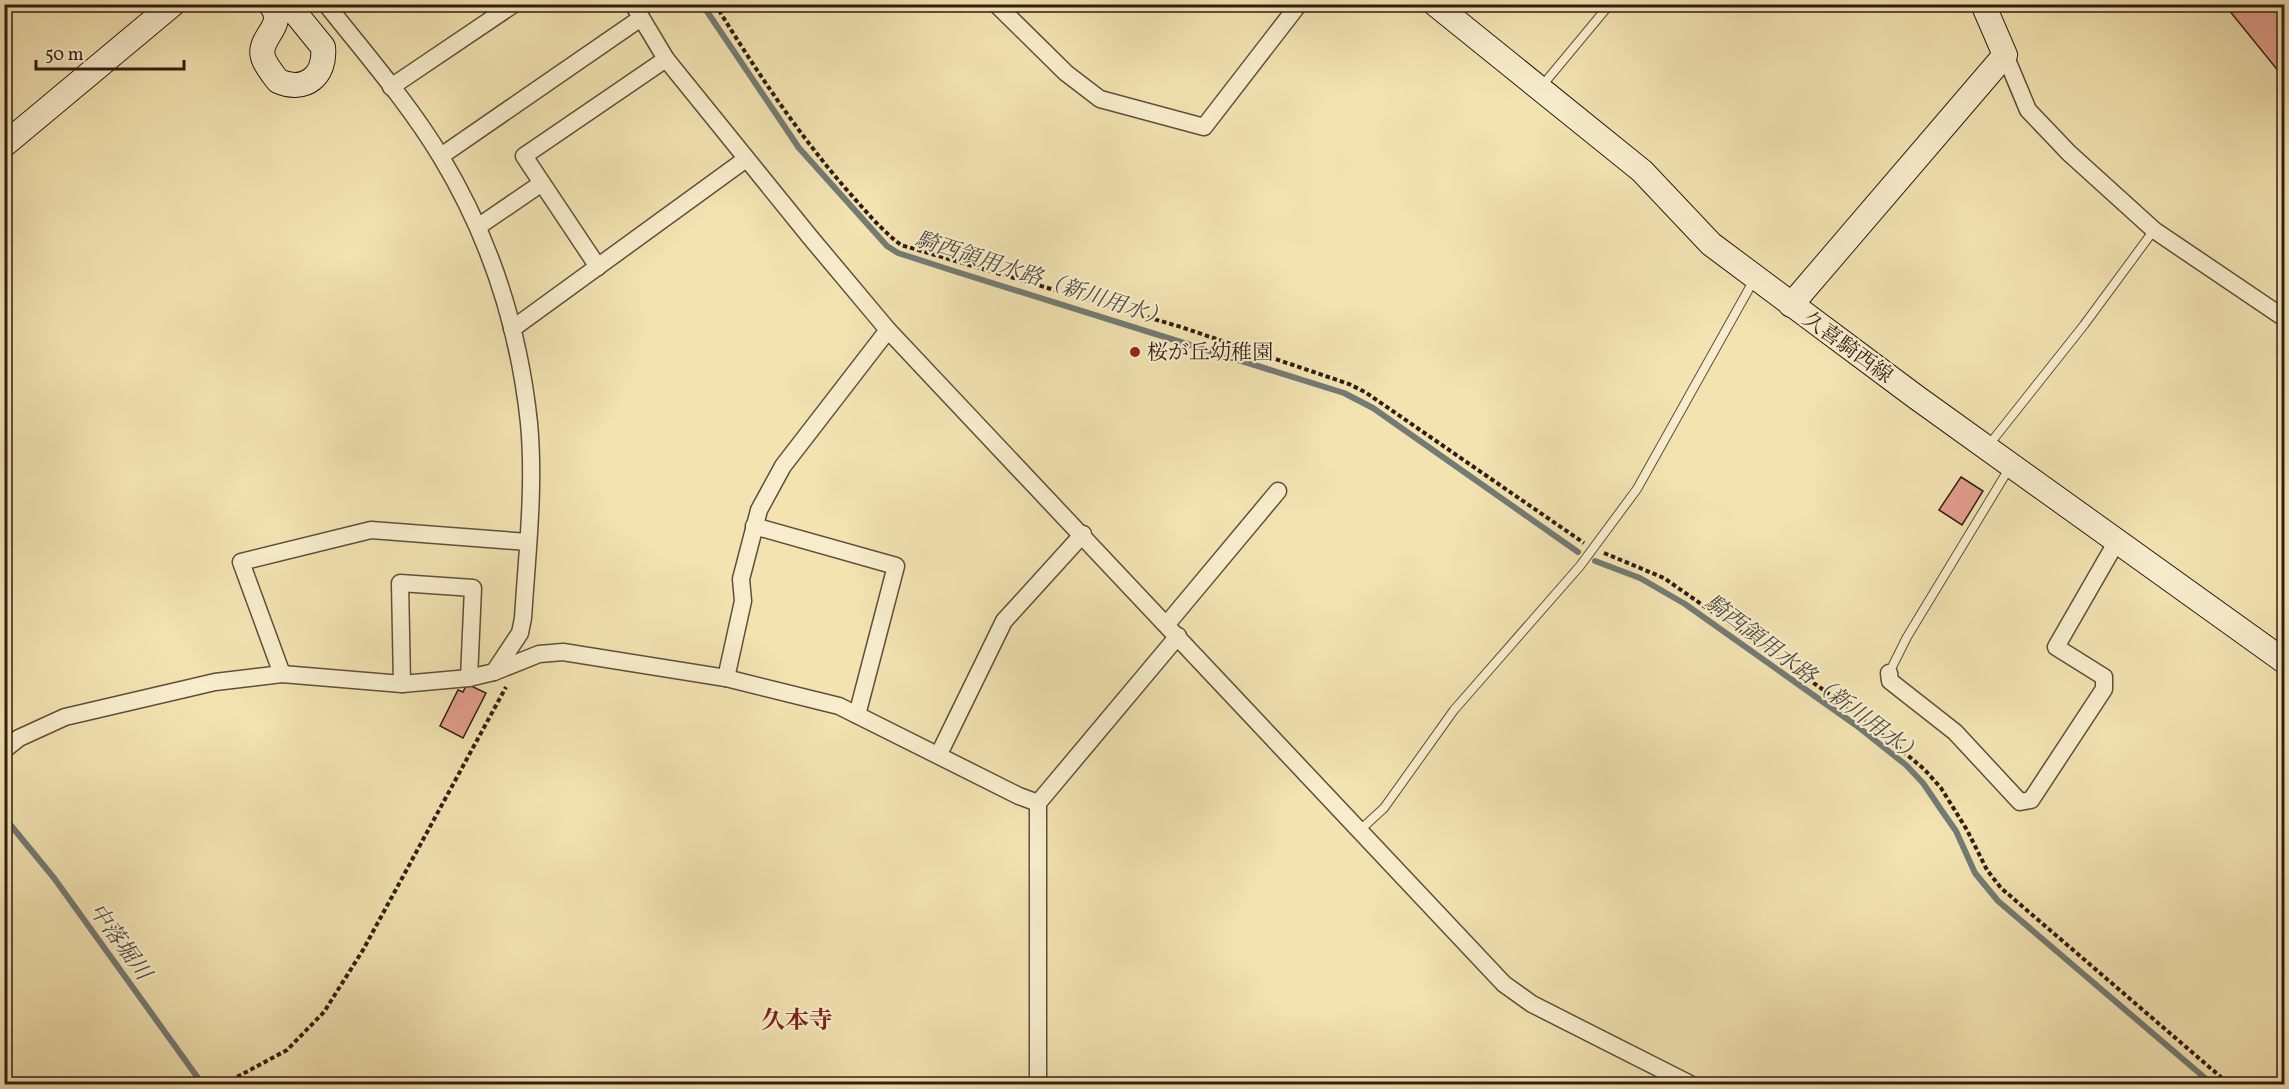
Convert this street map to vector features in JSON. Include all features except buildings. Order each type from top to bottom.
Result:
[{"type":"main road","points":[[4,145],[173,4]]},
{"type":"main road","points":[[270,4],[276,11],[277,18],[262,52],[263,58],[278,81],[298,86],[316,77],[325,58],[323,47],[288,4]]},
{"type":"main road","name":"久喜騎西線","points":[[1435,4],[1642,171],[1711,244],[1986,448],[2284,661]]},
{"type":"main road","points":[[1791,305],[2005,55],[1983,4]]},
{"type":"street","points":[[391,87],[514,4]]},
{"type":"street","points":[[996,4],[1066,73],[1100,99],[1204,127],[1299,4]]},
{"type":"street","points":[[328,5],[441,156],[479,226],[498,274],[512,329],[529,423],[531,508],[520,633],[494,672]]},
{"type":"street","points":[[441,156],[637,11],[666,59],[888,330],[1083,534],[1358,831],[1504,984],[1532,1004],[1690,1084]]},
{"type":"street","points":[[2005,55],[2028,110],[2069,153],[2154,230],[2284,318]]},
{"type":"street","points":[[598,267],[524,156],[666,59]]},
{"type":"street","points":[[512,329],[746,159]]},
{"type":"street","points":[[479,226],[542,183]]},
{"type":"street","points":[[726,678],[736,642],[743,601],[741,579],[759,510],[783,466],[888,330]]},
{"type":"street","points":[[1038,1084],[1038,803],[1278,491]]},
{"type":"street","points":[[754,526],[896,566],[858,715]]},
{"type":"street","points":[[282,674],[241,562],[371,530],[528,542]]},
{"type":"street","points":[[939,754],[1004,621],[1083,534]]},
{"type":"street","points":[[1889,673],[1890,681],[1955,732],[2020,802],[2031,800],[2103,689],[2104,677],[2056,647],[2117,541]]},
{"type":"street","points":[[402,684],[399,583],[473,588],[469,678]]},
{"type":"street","points":[[4,750],[19,738],[65,717],[215,682],[282,674],[402,684],[469,678],[494,672],[539,654],[563,652],[726,678],[839,706],[1019,796],[1038,803]]},
{"type":"lane","points":[[1539,90],[1610,4]]},
{"type":"lane","points":[[1986,448],[2084,325],[2154,230]]},
{"type":"lane","points":[[1358,831],[1384,808],[1454,710],[1593,548],[1637,489],[1755,278]]},
{"type":"lane","points":[[1889,673],[1907,637],[2011,465]]},
{"type":"path","points":[[714,4],[756,71],[807,144],[876,224],[901,244],[1181,327],[1349,384],[1365,392],[1593,548],[1664,578],[1862,717],[1924,769],[1941,788],[1967,830],[1987,870],[2001,888],[2229,1084]]},
{"type":"path","points":[[224,1084],[287,1050],[324,1012],[363,950],[519,663]]},
{"type":"waterway","name":"騎西領用水路（新川用水）","points":[[702,4],[799,148],[887,246],[898,253],[1344,393],[1373,408],[1578,552]]},
{"type":"waterway","name":"騎西領用水路（新川用水）","points":[[1595,561],[1640,578],[1685,604],[1857,726],[1906,765],[1923,783],[1956,831],[1975,873],[1998,901],[2212,1084]]},
{"type":"waterway","name":"中落堀川","points":[[4,817],[54,878],[198,1078],[188,1084]]},
{"type":"place","name":"桜が丘幼稚園","points":[[1135,352]]},
{"type":"district","name":"久本寺","points":[[797,1020]]}]
